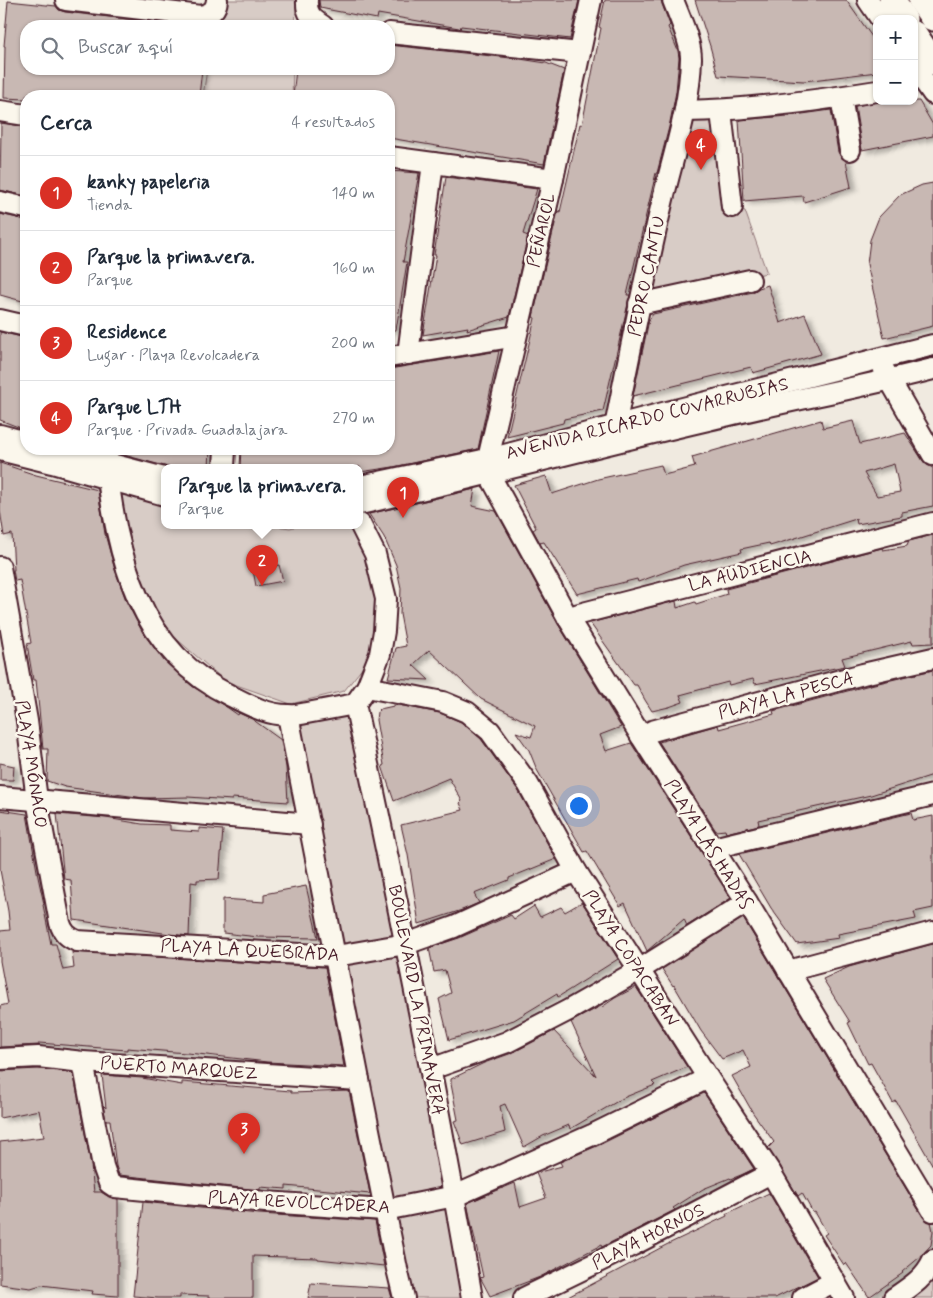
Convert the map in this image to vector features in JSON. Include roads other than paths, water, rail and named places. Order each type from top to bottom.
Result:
[{"type":"main road","points":[[892,0],[901,15]]},
{"type":"main road","points":[[921,0],[933,18]]},
{"type":"main road","points":[[918,48],[927,81]]},
{"type":"street","points":[[66,0],[201,16],[213,11],[217,3]]},
{"type":"street","points":[[307,0],[309,16],[314,20]]},
{"type":"street","name":"PEÑAROL","points":[[489,466],[516,336],[553,179],[590,0]]},
{"type":"street","name":"PEDRO CANTU","points":[[614,435],[639,304],[685,111],[691,56],[686,35],[673,0]]},
{"type":"street","points":[[868,0],[878,15]]},
{"type":"street","points":[[395,34],[580,53]]},
{"type":"street","points":[[918,71],[927,81]]},
{"type":"street","points":[[685,111],[721,111],[873,92]]},
{"type":"street","points":[[841,97],[850,150]]},
{"type":"street","points":[[0,111],[20,113]]},
{"type":"street","points":[[721,111],[732,207]]},
{"type":"street","points":[[395,158],[553,179]]},
{"type":"street","points":[[433,163],[398,356],[516,336]]},
{"type":"street","points":[[0,202],[20,207]]},
{"type":"street","points":[[639,304],[750,280]]},
{"type":"street","points":[[0,320],[20,325]]},
{"type":"street","name":"AVENIDA RICARDO COVARRUBIAS","points":[[363,503],[489,466],[614,435],[933,345]]},
{"type":"street","points":[[878,359],[933,455]]},
{"type":"street","name":"AVENIDA RICARDO COVARRUBIAS","points":[[614,435],[797,400],[933,369]]},
{"type":"street","points":[[0,435],[20,440]]},
{"type":"street","points":[[0,450],[52,463],[161,478]]},
{"type":"street","points":[[69,455],[161,493]]},
{"type":"street","name":"AVENIDA RICARDO COVARRUBIAS","points":[[363,486],[489,466]]},
{"type":"street","name":"PLAYA LAS HADAS","points":[[489,466],[568,618],[747,902],[933,1211]]},
{"type":"street","points":[[107,470],[123,558],[136,594],[160,636],[177,658],[191,671],[223,692],[268,713],[288,716],[356,704],[367,687],[380,654],[386,599],[375,554],[362,529]]},
{"type":"street","name":"LA AUDIENCIA","points":[[568,618],[933,523]]},
{"type":"street","name":"PLAYA MÓNACO","points":[[0,567],[26,721],[37,800],[62,930]]},
{"type":"street","name":"PLAYA LA PESCA","points":[[641,736],[652,731],[834,682],[933,658]]},
{"type":"street","name":"PLAYA COPACABAN","points":[[367,687],[443,702],[468,712],[490,731],[528,784],[576,871],[771,1173],[839,1289]]},
{"type":"street","name":"BOULEVARD LA PRIMAVERA","points":[[356,704],[431,1069],[472,1298]]},
{"type":"street","points":[[288,716],[359,1080],[404,1298]]},
{"type":"street","points":[[713,848],[933,795]]},
{"type":"street","points":[[0,797],[310,824]]},
{"type":"street","name":"PLAYA LA QUEBRADA","points":[[62,930],[69,938],[77,941],[336,956],[406,944],[454,927],[576,871]]},
{"type":"street","points":[[431,1069],[506,1042],[569,1010],[639,970],[747,902]]},
{"type":"street","points":[[788,971],[933,932]]},
{"type":"street","name":"PUERTO MARQUEZ","points":[[0,1059],[38,1057],[83,1062],[359,1080]]},
{"type":"street","name":"PLAYA REVOLCADERA","points":[[83,1062],[102,1166],[109,1183],[115,1187],[264,1202],[385,1210],[455,1196],[592,1135],[708,1078]]},
{"type":"street","name":"PLAYA HORNOS","points":[[524,1298],[633,1245],[771,1173]]},
{"type":"street","points":[[894,1298],[920,1280],[930,1268],[933,1260]]},
{"type":"street","points":[[803,1298],[839,1289]]},
{"type":"place","name":"Parque LTH","points":[[701,170]]},
{"type":"place","name":"kanky papeleria","points":[[403,518]]},
{"type":"place","name":"Parque la primavera.","points":[[262,586]]},
{"type":"place","name":"Residence","points":[[244,1154]]}]
